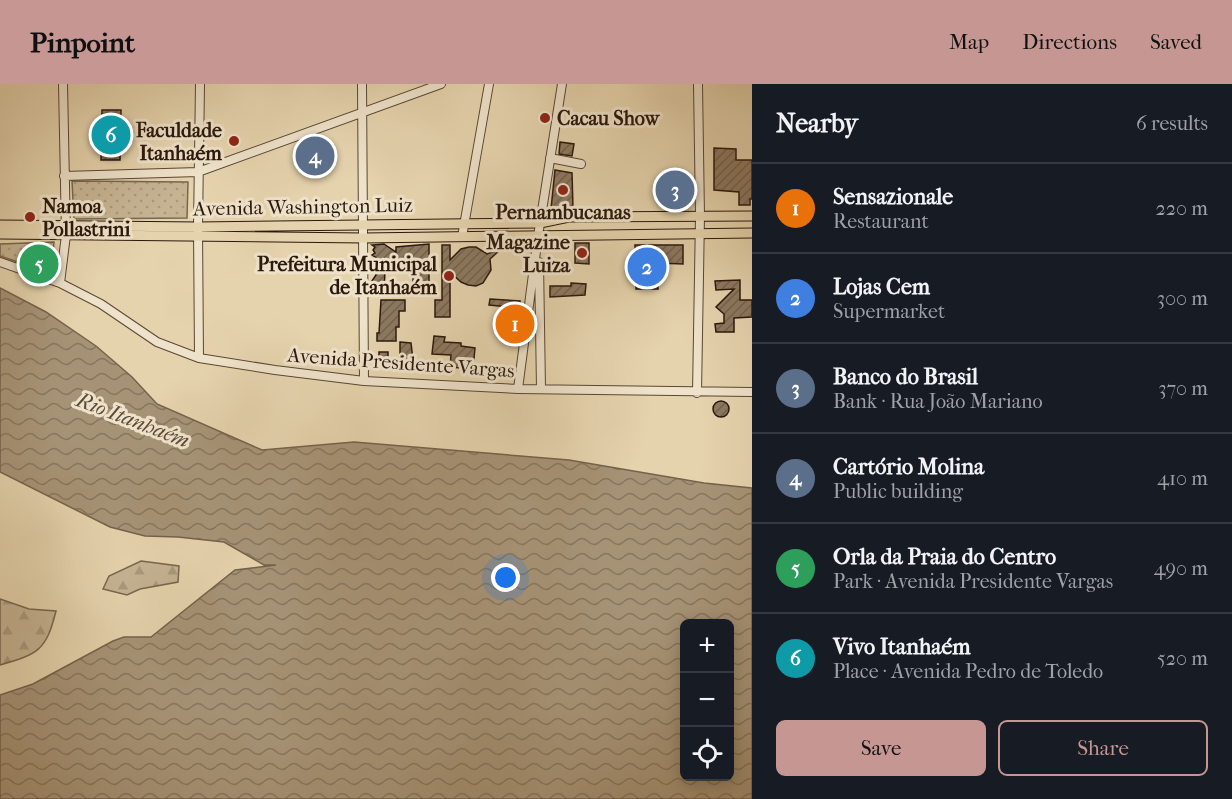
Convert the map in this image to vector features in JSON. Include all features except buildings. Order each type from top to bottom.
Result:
[{"type":"main road","name":"Avenida Washington Luiz","points":[[65,231],[364,224],[540,223],[569,218],[752,216]]},
{"type":"main road","points":[[0,225],[65,231]]},
{"type":"main road","name":"Avenida Washington Luiz","points":[[65,231],[198,237],[364,238],[752,233]]},
{"type":"main road","points":[[0,234],[65,231]]},
{"type":"street","points":[[60,283],[65,231],[63,84]]},
{"type":"street","points":[[199,358],[200,84]]},
{"type":"street","points":[[362,84],[364,381]]},
{"type":"street","points":[[64,176],[198,172],[441,84]]},
{"type":"street","points":[[462,237],[489,84]]},
{"type":"street","points":[[518,388],[538,236],[562,84]]},
{"type":"street","points":[[697,393],[700,216],[698,84]]},
{"type":"street","points":[[550,158],[581,164]]},
{"type":"street","points":[[538,236],[542,389]]},
{"type":"street","name":"Avenida Presidente Vargas","points":[[0,262],[60,283],[101,304],[157,342],[199,358],[364,381],[542,389],[752,392]]},
{"type":"green space","points":[[72,181],[188,182],[187,218],[74,219]]},
{"type":"green space","points":[[54,242],[51,273],[0,256],[0,244]]},
{"type":"green space","points":[[141,561],[179,566],[178,582],[140,589],[127,595],[103,589],[109,576]]},
{"type":"green space","points":[[0,599],[29,609],[56,611],[48,635],[38,649],[23,658],[0,665]]},
{"type":"water","name":"Rio Itanhaém","points":[[0,288],[46,312],[96,346],[132,377],[157,404],[262,450],[354,442],[569,460],[704,483],[752,488],[752,799],[0,799],[0,695],[33,684],[113,641],[124,637],[151,637],[235,570],[276,565],[264,565],[224,542],[145,536],[110,527],[0,472]]},
{"type":"place","name":"Cacau Show","points":[[545,118]]},
{"type":"place","name":"Vivo Itanhaém","points":[[111,135]]},
{"type":"place","name":"Faculdade Itanhaém","points":[[234,141]]},
{"type":"place","name":"Cartório Molina","points":[[315,156]]},
{"type":"place","name":"Pernambucanas","points":[[563,190]]},
{"type":"place","name":"Banco do Brasil","points":[[675,190]]},
{"type":"place","name":"Namoa Pollastrini","points":[[30,217]]},
{"type":"place","name":"Magazine Luiza","points":[[582,253]]},
{"type":"place","name":"Orla da Praia do Centro","points":[[39,264]]},
{"type":"place","name":"Lojas Cem","points":[[647,267]]},
{"type":"place","name":"Prefeitura Municipal de Itanhaém","points":[[449,276]]},
{"type":"place","name":"Sensazionale","points":[[515,324]]}]
